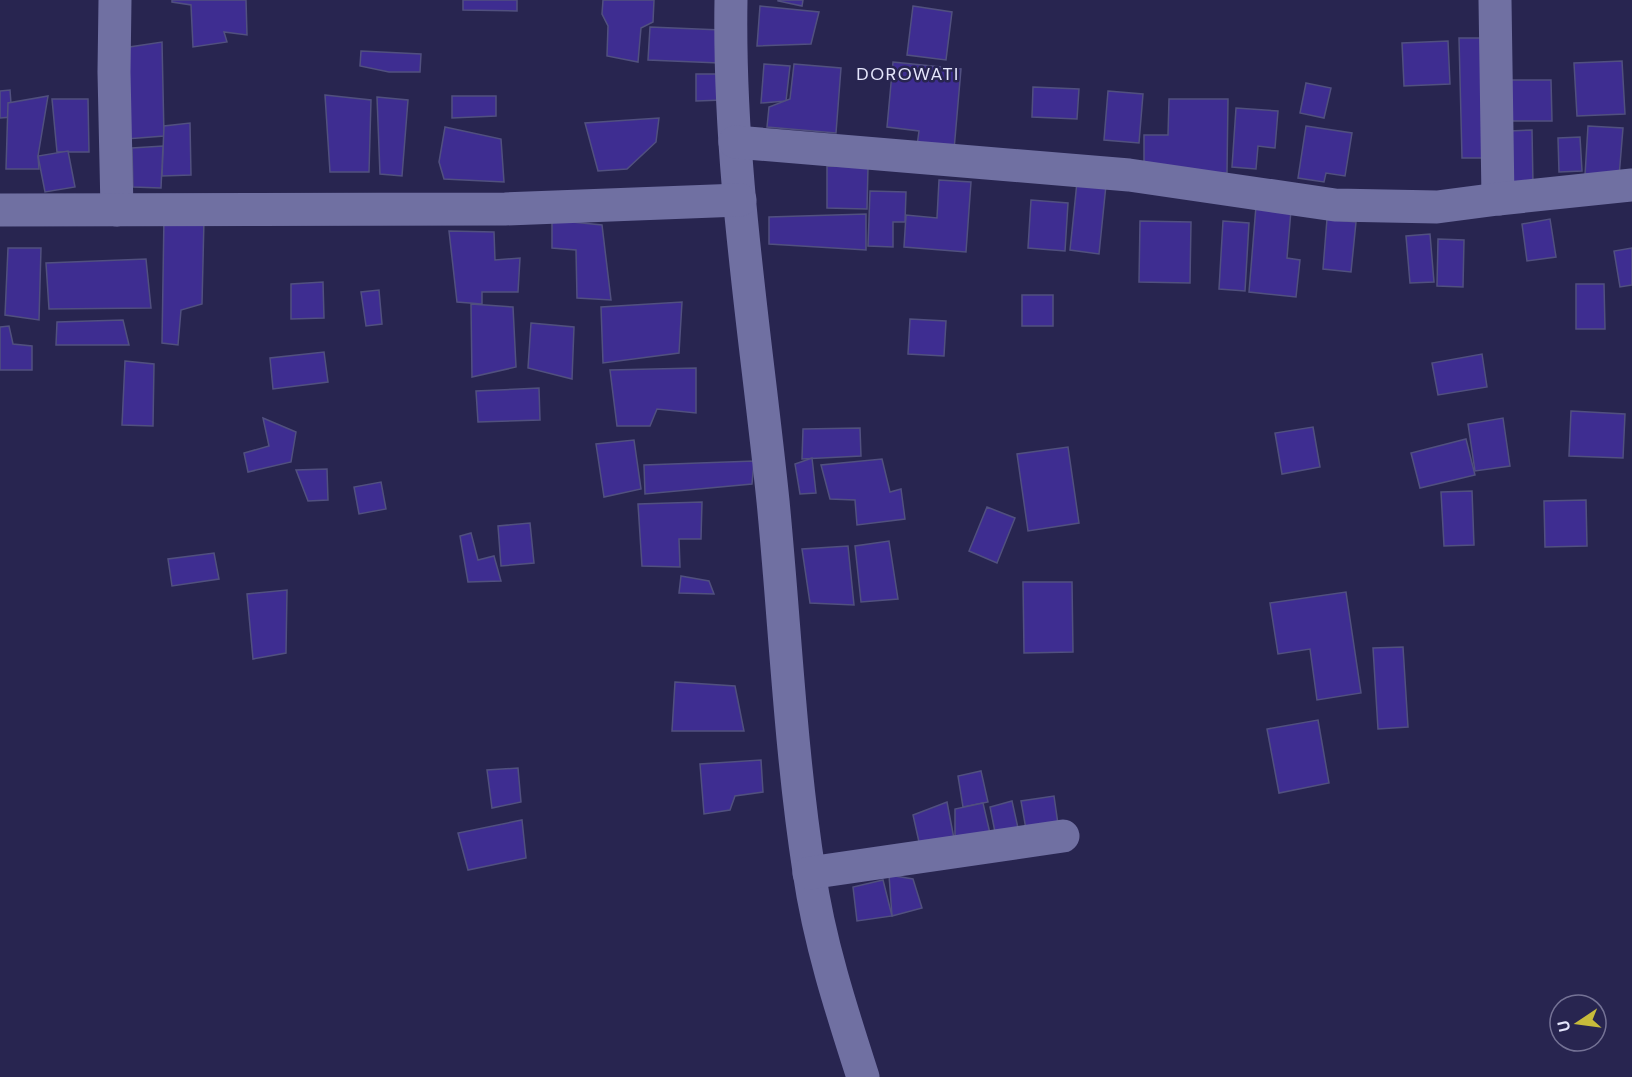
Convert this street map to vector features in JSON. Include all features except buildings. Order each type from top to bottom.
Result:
[{"type":"street","points":[[115,0],[117,210]]},
{"type":"street","points":[[731,0],[735,142],[773,502],[793,748],[809,873],[834,985],[862,1077]]},
{"type":"street","points":[[1495,0],[1497,199]]},
{"type":"street","points":[[735,142],[1129,175],[1335,206],[1437,207],[1632,185]]},
{"type":"street","points":[[0,210],[505,209],[740,200]]},
{"type":"street","points":[[809,873],[1064,836]]},
{"type":"district","name":"DOROWATI","points":[[908,74]]}]
